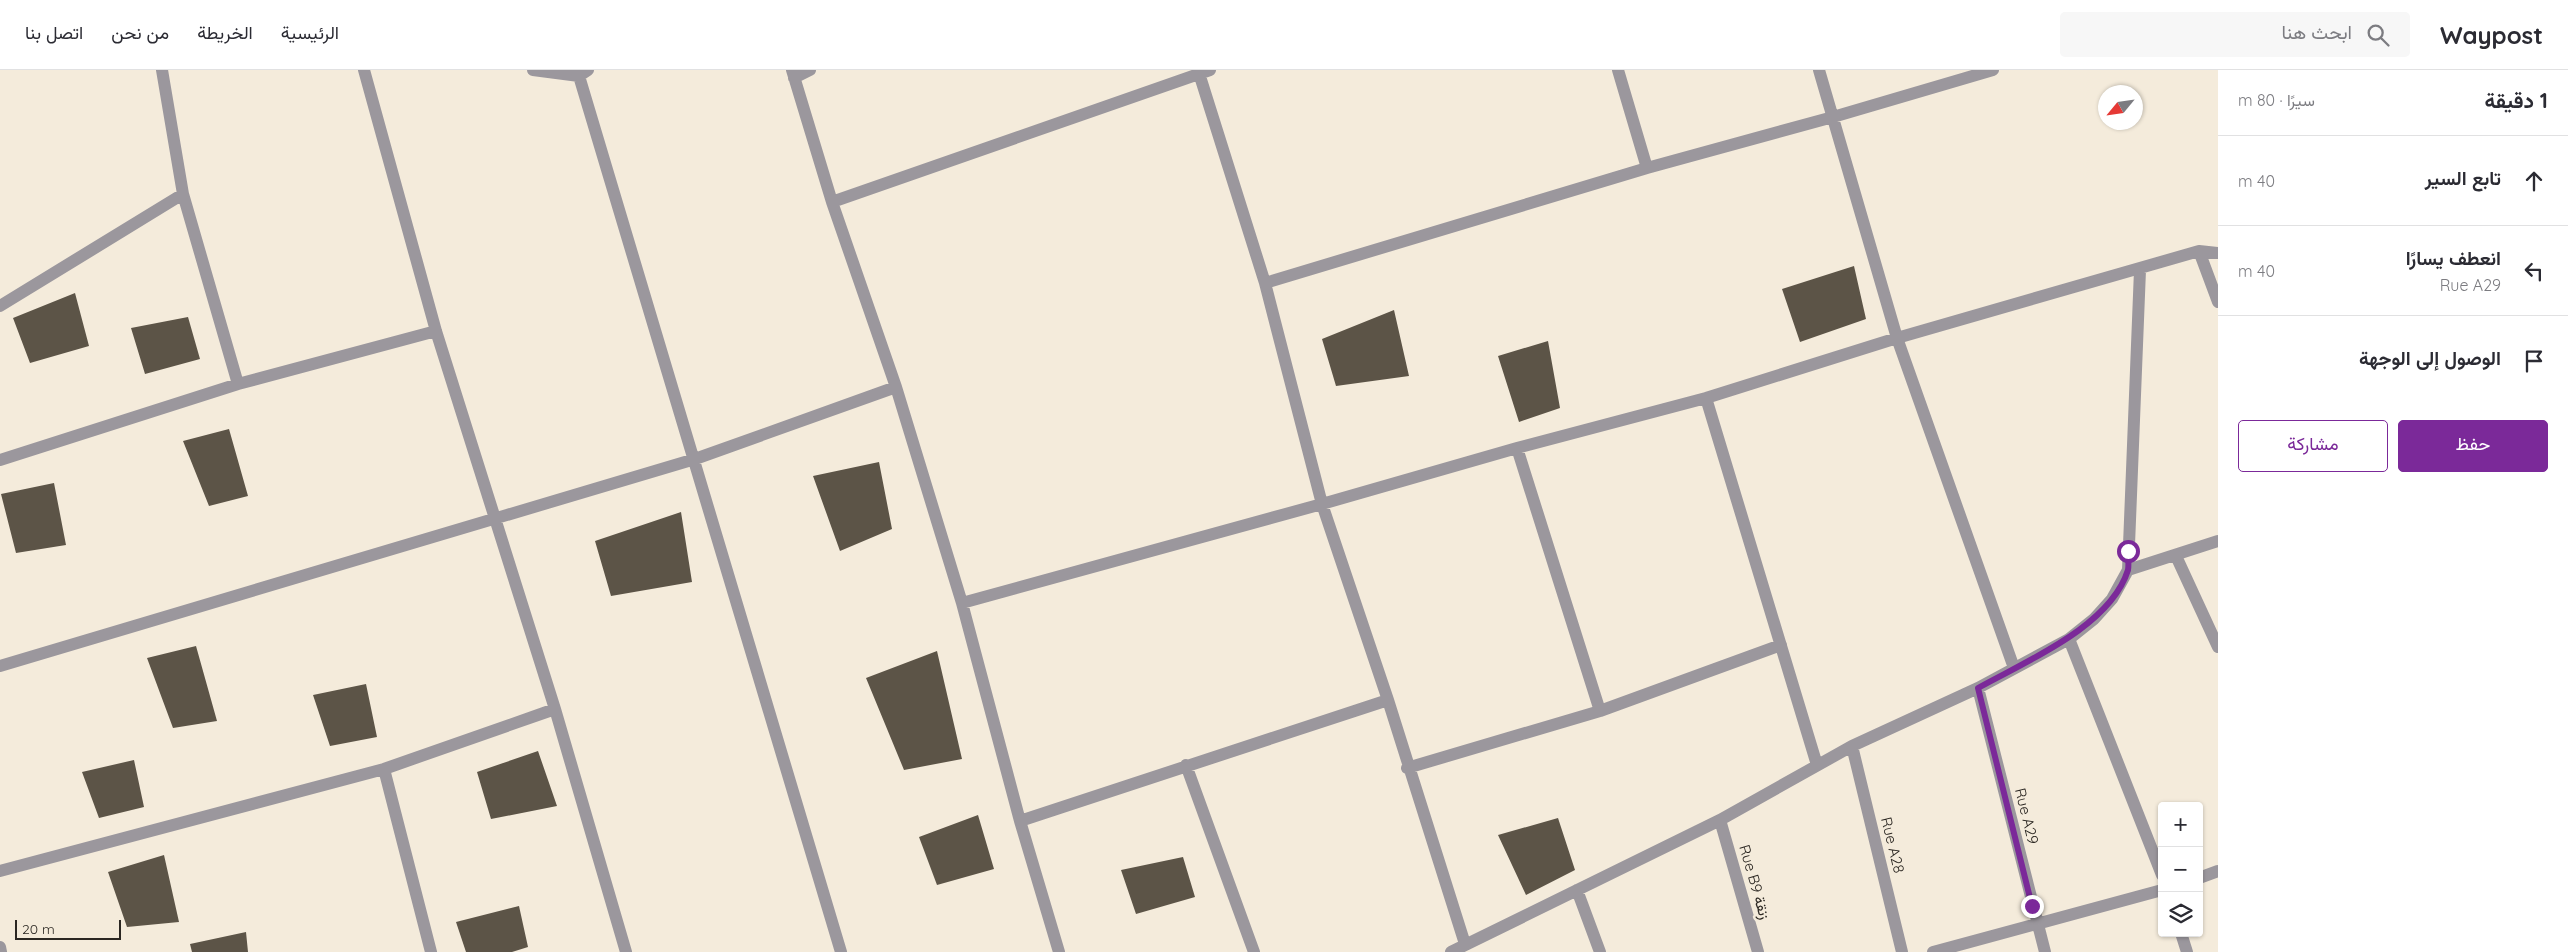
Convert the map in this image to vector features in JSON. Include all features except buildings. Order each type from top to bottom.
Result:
[{"type":"street","points":[[162,70],[183,194],[238,384]]},
{"type":"street","points":[[364,70],[436,331],[493,519],[555,709],[626,952]]},
{"type":"street","points":[[533,70],[583,73],[841,952]]},
{"type":"street","points":[[810,70],[793,74],[832,202],[896,388],[962,603],[1020,821],[1059,952]]},
{"type":"street","points":[[1618,70],[1647,168]]},
{"type":"street","points":[[1819,70],[1897,338],[2014,668]]},
{"type":"street","points":[[1265,283],[1647,168],[1833,118],[1993,70]]},
{"type":"street","points":[[832,202],[1202,71],[1265,283],[1322,504],[1388,700],[1407,768],[1465,944]]},
{"type":"street","points":[[0,306],[183,194]]},
{"type":"street","points":[[962,603],[1517,448],[1706,398],[1897,338],[2140,270],[2199,251],[2218,253]]},
{"type":"street","points":[[2199,251],[2218,302]]},
{"type":"street","points":[[1451,952],[1720,820],[1852,746],[1978,688],[2069,639],[2094,618],[2112,599],[2128,570],[2140,270]]},
{"type":"street","points":[[0,460],[238,384],[436,331]]},
{"type":"street","points":[[0,666],[695,459],[896,388]]},
{"type":"street","points":[[1706,398],[1817,765]]},
{"type":"street","points":[[1517,448],[1600,711]]},
{"type":"street","points":[[2128,570],[2218,541]]},
{"type":"street","points":[[2176,556],[2218,648]]},
{"type":"street","points":[[2069,639],[2158,865]]},
{"type":"street","points":[[1407,768],[1600,711],[1781,644]]},
{"type":"street","name":"Rue A29","points":[[1978,688],[2045,952]]},
{"type":"street","points":[[1020,821],[1388,700]]},
{"type":"street","points":[[0,871],[384,769],[555,709]]},
{"type":"street","name":"Rue A28","points":[[1852,746],[1902,952]]},
{"type":"street","points":[[1186,766],[1254,952]]},
{"type":"street","points":[[384,769],[430,952]]},
{"type":"street","name":"Rue B9 زنقة","points":[[1720,820],[1758,952]]},
{"type":"street","points":[[2203,877],[2218,871]]},
{"type":"street","points":[[1577,890],[1600,952]]},
{"type":"street","points":[[1933,952],[2158,891]]},
{"type":"street","points":[[2182,937],[2187,952]]},
{"type":"street","points":[[0,948],[1,952]]},
{"type":"route","points":[[2032,906],[1978,688],[2069,639],[2094,618],[2112,599],[2128,570],[2128,551]]}]
